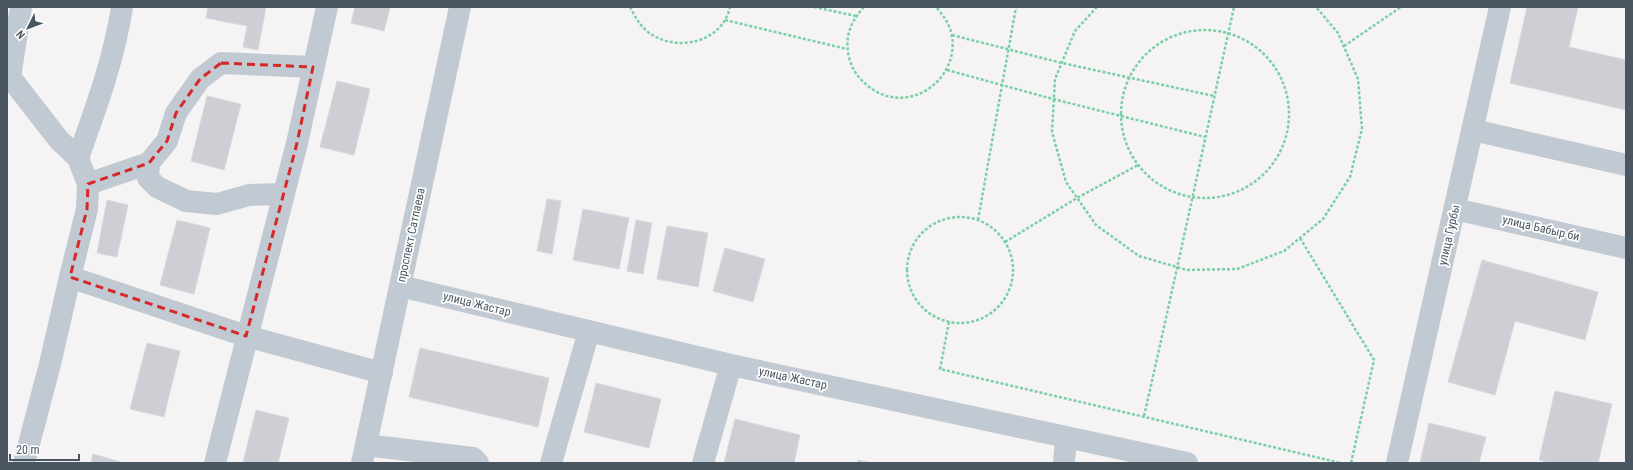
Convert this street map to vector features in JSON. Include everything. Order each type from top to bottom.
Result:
[{"type":"street","points":[[21,7],[9,75],[59,140],[78,158],[88,184],[87,209],[50,364],[24,463]]},
{"type":"street","points":[[78,158],[101,95],[118,31],[122,7]]},
{"type":"street","points":[[215,463],[246,336],[297,143],[327,7]]},
{"type":"street","name":"проспект Сатпаева","points":[[364,454],[460,7]]},
{"type":"street","name":"улица Гурбы","points":[[1397,463],[1500,7]]},
{"type":"street","points":[[88,184],[149,163],[166,141],[176,113],[200,79],[220,63],[313,67]]},
{"type":"street","points":[[1473,130],[1626,165]]},
{"type":"street","points":[[149,163],[148,178],[157,187],[186,201],[216,204],[248,195],[284,194]]},
{"type":"street","name":"улица Бабыр би","points":[[1455,209],[1626,248]]},
{"type":"street","points":[[70,277],[246,336],[382,373]]},
{"type":"street","name":"улица Жастар","points":[[400,286],[731,365],[1187,463]]},
{"type":"street","points":[[551,463],[589,331]]},
{"type":"street","points":[[704,463],[731,365]]},
{"type":"street","points":[[1064,463],[1066,437]]},
{"type":"street","points":[[364,454],[473,458],[478,463]]},
{"type":"path","points":[[630,7],[641,26],[654,36],[670,43],[688,43],[704,39],[718,29],[728,15],[730,7]]},
{"type":"path","points":[[814,7],[856,16]]},
{"type":"path","points":[[864,7],[856,16],[849,32],[847,49],[851,66],[860,80],[874,91],[890,97],[906,98],[923,93],[937,84],[947,70],[953,53],[952,35],[946,18],[936,7]]},
{"type":"path","points":[[978,220],[1016,7]]},
{"type":"path","points":[[1097,7],[1075,31],[1055,79],[1052,132],[1066,182],[1096,225],[1139,256],[1187,270],[1237,268],[1284,251],[1323,219],[1350,177],[1362,129],[1358,79],[1338,33],[1316,7]]},
{"type":"path","points":[[1144,416],[1178,268],[1192,197],[1234,7]]},
{"type":"path","points":[[1344,46],[1401,7]]},
{"type":"path","points":[[725,20],[847,49]]},
{"type":"path","points":[[1214,30],[1228,34],[1240,37],[1264,53],[1281,75],[1289,102],[1289,130],[1280,156],[1262,178],[1238,193],[1212,199],[1184,197],[1158,185],[1138,166],[1125,141],[1121,116],[1125,86],[1139,61],[1160,43],[1186,32],[1214,30]]},
{"type":"path","points":[[952,35],[1062,63],[1214,96]]},
{"type":"path","points":[[947,70],[1053,99],[1205,137]]},
{"type":"path","points":[[1005,242],[1077,198],[1138,166]]},
{"type":"path","points":[[960,217],[978,220],[994,229],[1005,242],[1012,259],[1013,277],[1007,294],[997,308],[983,318],[967,322],[949,322],[934,316],[920,305],[911,290],[907,273],[909,256],[919,236],[927,228],[943,220],[960,217]]},
{"type":"path","points":[[1300,238],[1374,360],[1351,463]]},
{"type":"path","points":[[949,322],[940,369],[1341,463]]},
{"type":"highlighted area","points":[[221,63],[313,67],[297,143],[246,336],[70,277],[87,209],[88,184],[149,163],[167,141],[176,113],[200,79]]},
{"type":"building","points":[[208,7],[266,7],[258,50],[243,47],[247,26],[206,18]]},
{"type":"building","points":[[355,7],[390,7],[384,31],[351,23]]},
{"type":"building","points":[[1527,7],[1578,7],[1569,47],[1626,60],[1626,110],[1510,83]]},
{"type":"building","points":[[337,81],[370,89],[354,155],[320,147]]},
{"type":"building","points":[[207,96],[241,104],[224,170],[191,161]]},
{"type":"building","points":[[547,199],[561,201],[552,254],[537,251]]},
{"type":"building","points":[[107,200],[128,205],[117,257],[97,253]]},
{"type":"building","points":[[583,209],[629,218],[619,269],[573,260]]},
{"type":"building","points":[[177,220],[210,228],[194,294],[160,285]]},
{"type":"building","points":[[636,220],[652,223],[643,274],[627,271]]},
{"type":"building","points":[[667,226],[708,233],[698,287],[657,279]]},
{"type":"building","points":[[725,248],[765,259],[753,302],[713,291]]},
{"type":"building","points":[[1482,260],[1598,292],[1585,340],[1515,321],[1495,395],[1448,382]]},
{"type":"building","points":[[147,343],[180,351],[164,417],[130,409]]},
{"type":"building","points":[[420,348],[549,378],[538,427],[409,397]]},
{"type":"building","points":[[596,383],[661,399],[649,448],[584,432]]},
{"type":"building","points":[[1555,391],[1612,404],[1598,463],[1550,463],[1539,460]]},
{"type":"building","points":[[256,410],[289,418],[278,463],[243,463]]},
{"type":"building","points":[[735,419],[800,435],[794,463],[724,463]]},
{"type":"building","points":[[1429,423],[1486,437],[1479,463],[1420,463]]},
{"type":"building","points":[[93,454],[124,463],[91,463]]},
{"type":"building","points":[[858,460],[873,463],[857,463]]}]
